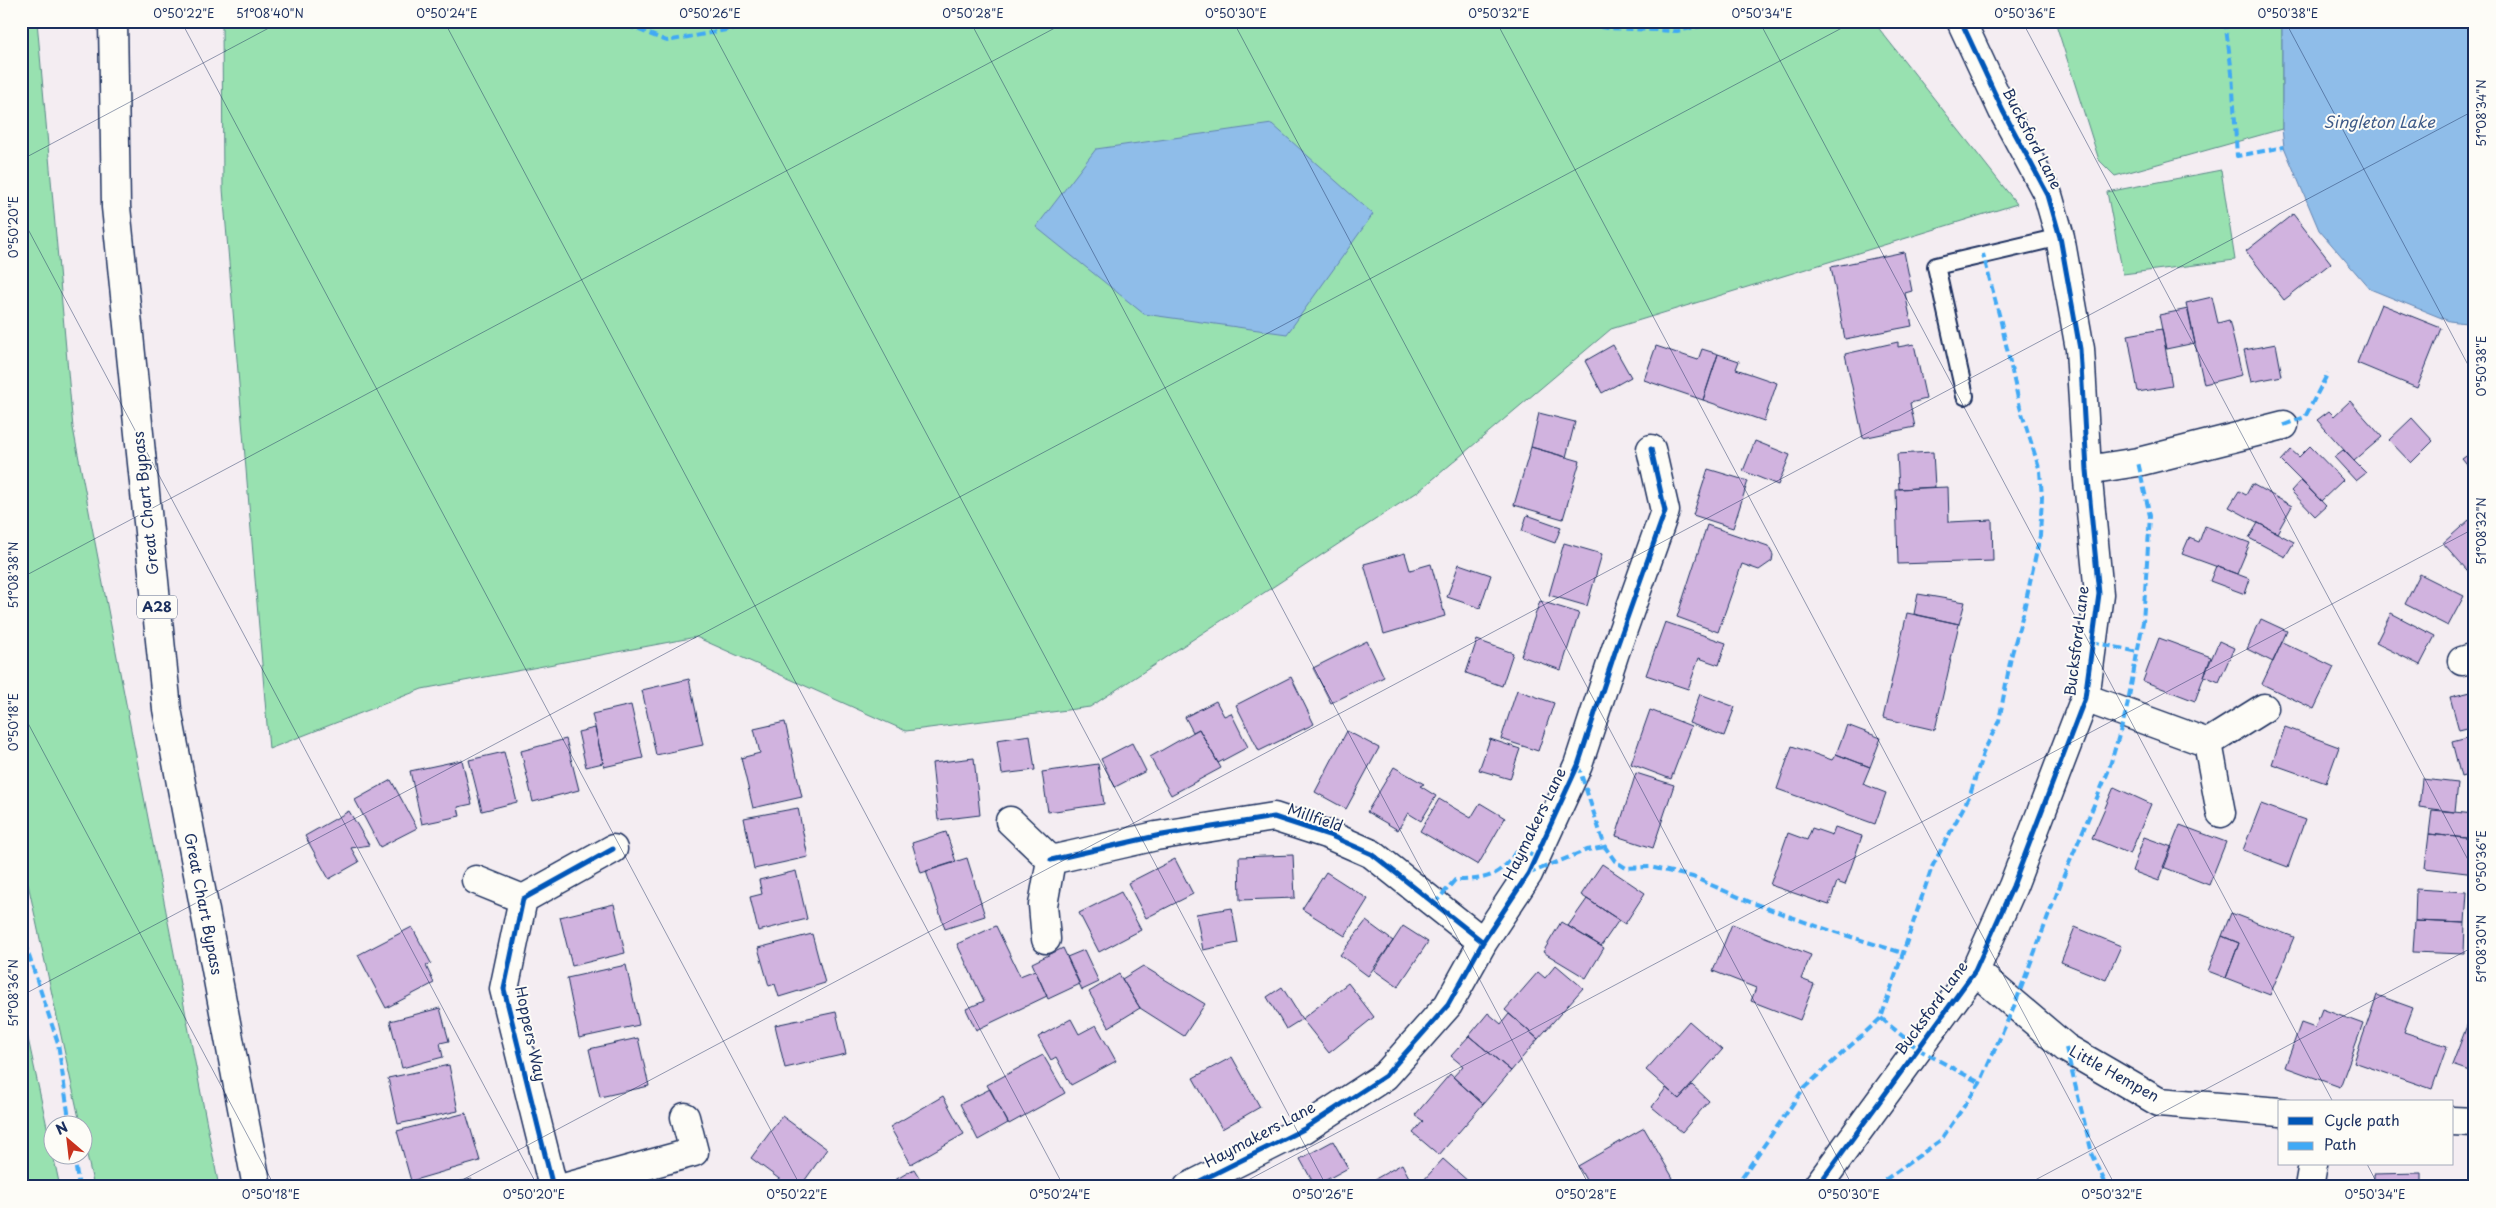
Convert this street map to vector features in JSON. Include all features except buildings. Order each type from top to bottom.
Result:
[{"type":"street","name":"Great Chart Bypass","points":[[113,21],[116,207],[167,709],[257,1187]]},
{"type":"street","name":"Bucksford Lane","points":[[1818,1187],[1975,971],[2013,886],[2085,698],[2099,594],[2087,470],[2080,349],[2060,237],[2048,195],[2003,111],[1961,21]]},
{"type":"street","points":[[2087,470],[2138,462],[2284,425]]},
{"type":"street","name":"Haymakers Lane","points":[[1188,1187],[1304,1129],[1385,1076],[1448,1005],[1482,942],[1528,874],[1578,765],[1615,652],[1665,511],[1652,449]]},
{"type":"street","points":[[2085,698],[2208,743]]},
{"type":"street","points":[[2208,743],[2264,708]]},
{"type":"street","points":[[2208,743],[2221,813]]},
{"type":"street","name":"Millfield","points":[[1051,860],[1156,836],[1274,817],[1329,835],[1372,854],[1482,942]]},
{"type":"street","points":[[1010,822],[1051,860],[1043,905],[1046,939]]},
{"type":"street","points":[[476,880],[523,899],[613,849]]},
{"type":"street","name":"Hoppers Way","points":[[523,899],[504,989],[553,1187]]},
{"type":"street","name":"Little Hempen","points":[[1975,971],[2066,1048],[2159,1102],[2278,1112]]},
{"type":"street","points":[[567,1187],[694,1152],[685,1118]]},
{"type":"street","points":[[2454,1121],[2475,1122]]},
{"type":"street","points":[[2309,1187],[2313,1166]]},
{"type":"lane","points":[[1965,396],[1936,266],[2060,237]]},
{"type":"green space","points":[[21,21],[37,21],[73,428],[219,1187],[94,1187],[89,1166],[92,1166],[92,1116],[79,1116],[28,884],[21,874]]},
{"type":"green space","points":[[222,21],[1873,21],[2017,204],[1611,329],[1419,491],[1090,707],[906,731],[696,637],[422,689],[269,749],[223,189]]},
{"type":"green space","points":[[2055,21],[2282,21],[2282,129],[2115,176],[2099,160]]},
{"type":"green space","points":[[2221,170],[2235,260],[2123,274],[2107,192]]},
{"type":"green space","points":[[21,1006],[45,1116],[42,1116],[42,1166],[55,1166],[60,1187],[21,1187]]},
{"type":"water","name":"Singleton Lake","points":[[2282,21],[2475,21],[2475,324],[2449,321],[2370,289],[2319,230],[2284,147],[2282,129]]},
{"type":"water","points":[[1272,124],[1373,214],[1287,334],[1144,314],[1036,227],[1096,149]]},
{"type":"marked path","points":[[616,21],[667,41],[775,21]]},
{"type":"marked path","points":[[1565,21],[1607,28],[1677,31],[1727,21]]},
{"type":"marked path","points":[[2225,21],[2232,73],[2237,156],[2284,147]]},
{"type":"marked path","points":[[1735,1187],[1804,1088],[1881,1018],[1932,867],[1970,795],[1983,753],[1999,721],[2011,657],[2023,614],[2040,536],[2042,497],[2040,471],[2020,407],[2001,322],[1983,254]]},
{"type":"marked path","points":[[2284,425],[2305,417],[2328,373]]},
{"type":"marked path","points":[[1875,1187],[1941,1140],[1980,1083],[2015,1004],[2062,880],[2108,772],[2126,712],[2143,622],[2150,516],[2138,462]]},
{"type":"marked path","points":[[2092,642],[2138,652]]},
{"type":"marked path","points":[[1578,765],[1605,847],[1615,861],[1626,868],[1650,867],[1693,877],[1750,902],[1816,926],[1903,953]]},
{"type":"marked path","points":[[1528,874],[1587,850],[1605,847]]},
{"type":"marked path","points":[[1434,904],[1455,880],[1476,879],[1492,874],[1506,865],[1518,848],[1535,857]]},
{"type":"marked path","points":[[21,932],[58,1043],[69,1116]]},
{"type":"marked path","points":[[1881,1018],[1918,1049],[1980,1083]]},
{"type":"marked path","points":[[2066,1048],[2092,1153],[2107,1187]]},
{"type":"marked path","points":[[76,1166],[79,1187]]},
{"type":"cycle path","points":[[1817,1187],[1975,971],[2013,886],[2085,698],[2099,594],[2087,470],[2080,349],[2060,237],[2048,195],[2003,111],[1961,21]]},
{"type":"cycle path","points":[[1188,1187],[1304,1129],[1385,1076],[1448,1005],[1483,942],[1528,874],[1578,765],[1615,652],[1665,511],[1651,449]]},
{"type":"cycle path","points":[[1051,860],[1156,836],[1274,817],[1329,835],[1372,854],[1483,942]]},
{"type":"cycle path","points":[[553,1187],[504,989],[523,899],[613,849]]}]
